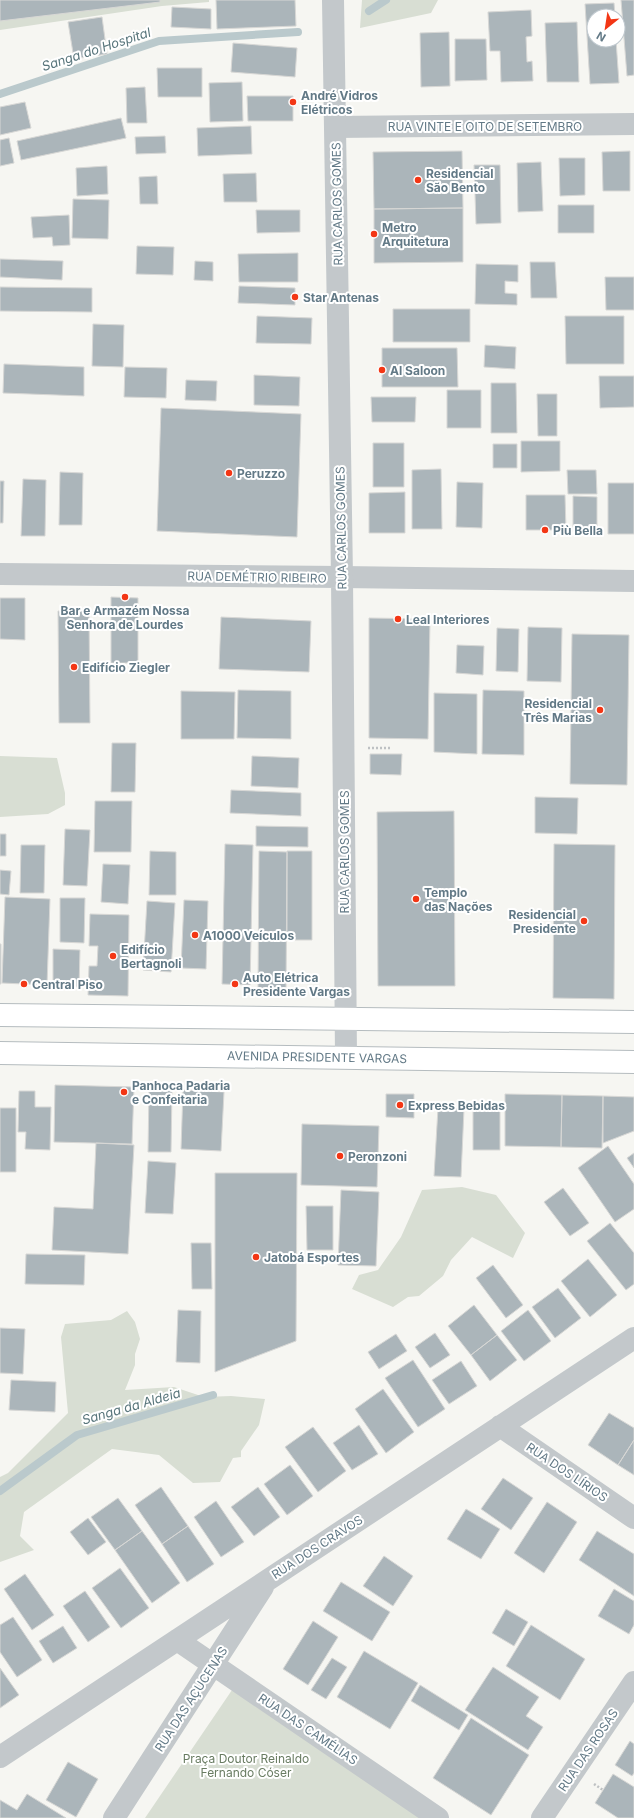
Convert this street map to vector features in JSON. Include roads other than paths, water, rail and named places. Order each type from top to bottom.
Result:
[{"type":"main road","points":[[0,1016],[634,1022]]},
{"type":"main road","name":"AVENIDA PRESIDENTE VARGAS","points":[[0,1053],[634,1062]]},
{"type":"street","name":"RUA CARLOS GOMES","points":[[333,0],[342,577],[346,1057]]},
{"type":"street","name":"RUA VINTE E OITO DE SETEMBRO","points":[[335,127],[634,124]]},
{"type":"street","name":"RUA DEMÉTRIO RIBEIRO","points":[[0,574],[634,581]]},
{"type":"street","name":"RUA DOS CRAVOS","points":[[0,1757],[634,1338]]},
{"type":"street","name":"RUA DOS LÍRIOS","points":[[500,1426],[634,1518]]},
{"type":"street","name":"RUA DAS AÇUCENAS","points":[[114,1818],[268,1579]]},
{"type":"street","name":"RUA DAS CAMÉLIAS","points":[[177,1640],[438,1818]]},
{"type":"street","name":"RUA DAS ROSAS","points":[[542,1818],[634,1682]]},
{"type":"waterway","name":"Sanga do Hospital","points":[[369,11],[386,0]]},
{"type":"waterway","name":"Sanga do Hospital","points":[[0,94],[159,41],[298,32]]},
{"type":"waterway","name":"Sanga da Aldeia","points":[[0,1491],[77,1435],[213,1395]]},
{"type":"place","name":"André Vidros Elétricos","points":[[293,102]]},
{"type":"place","name":"Residencial São Bento","points":[[418,180]]},
{"type":"place","name":"Metro Arquitetura","points":[[374,234]]},
{"type":"place","name":"Star Antenas","points":[[295,297]]},
{"type":"place","name":"Al Saloon","points":[[382,370]]},
{"type":"place","name":"Peruzzo","points":[[229,473]]},
{"type":"place","name":"Più Bella","points":[[545,530]]},
{"type":"place","name":"Bar e Armazém Nossa Senhora de Lourdes","points":[[125,597]]},
{"type":"place","name":"Leal Interiores","points":[[398,619]]},
{"type":"place","name":"Edifício Ziegler","points":[[74,667]]},
{"type":"place","name":"Residencial Três Marias","points":[[600,710]]},
{"type":"place","name":"Templo das Nações","points":[[416,899]]},
{"type":"place","name":"Residencial Presidente","points":[[584,921]]},
{"type":"place","name":"A1000 Veículos","points":[[195,935]]},
{"type":"place","name":"Edifício Bertagnoli","points":[[113,956]]},
{"type":"place","name":"Central Piso","points":[[24,984]]},
{"type":"place","name":"Auto Elétrica Presidente Vargas","points":[[235,984]]},
{"type":"place","name":"Panhoca Padaria e Confeitaria","points":[[124,1092]]},
{"type":"place","name":"Express Bebidas","points":[[400,1105]]},
{"type":"place","name":"Peronzoni","points":[[340,1156]]},
{"type":"place","name":"Jatobá Esportes","points":[[256,1257]]},
{"type":"park label","name":"Praça Doutor Reinaldo Fernando Cóser","points":[[246,1765]]}]
